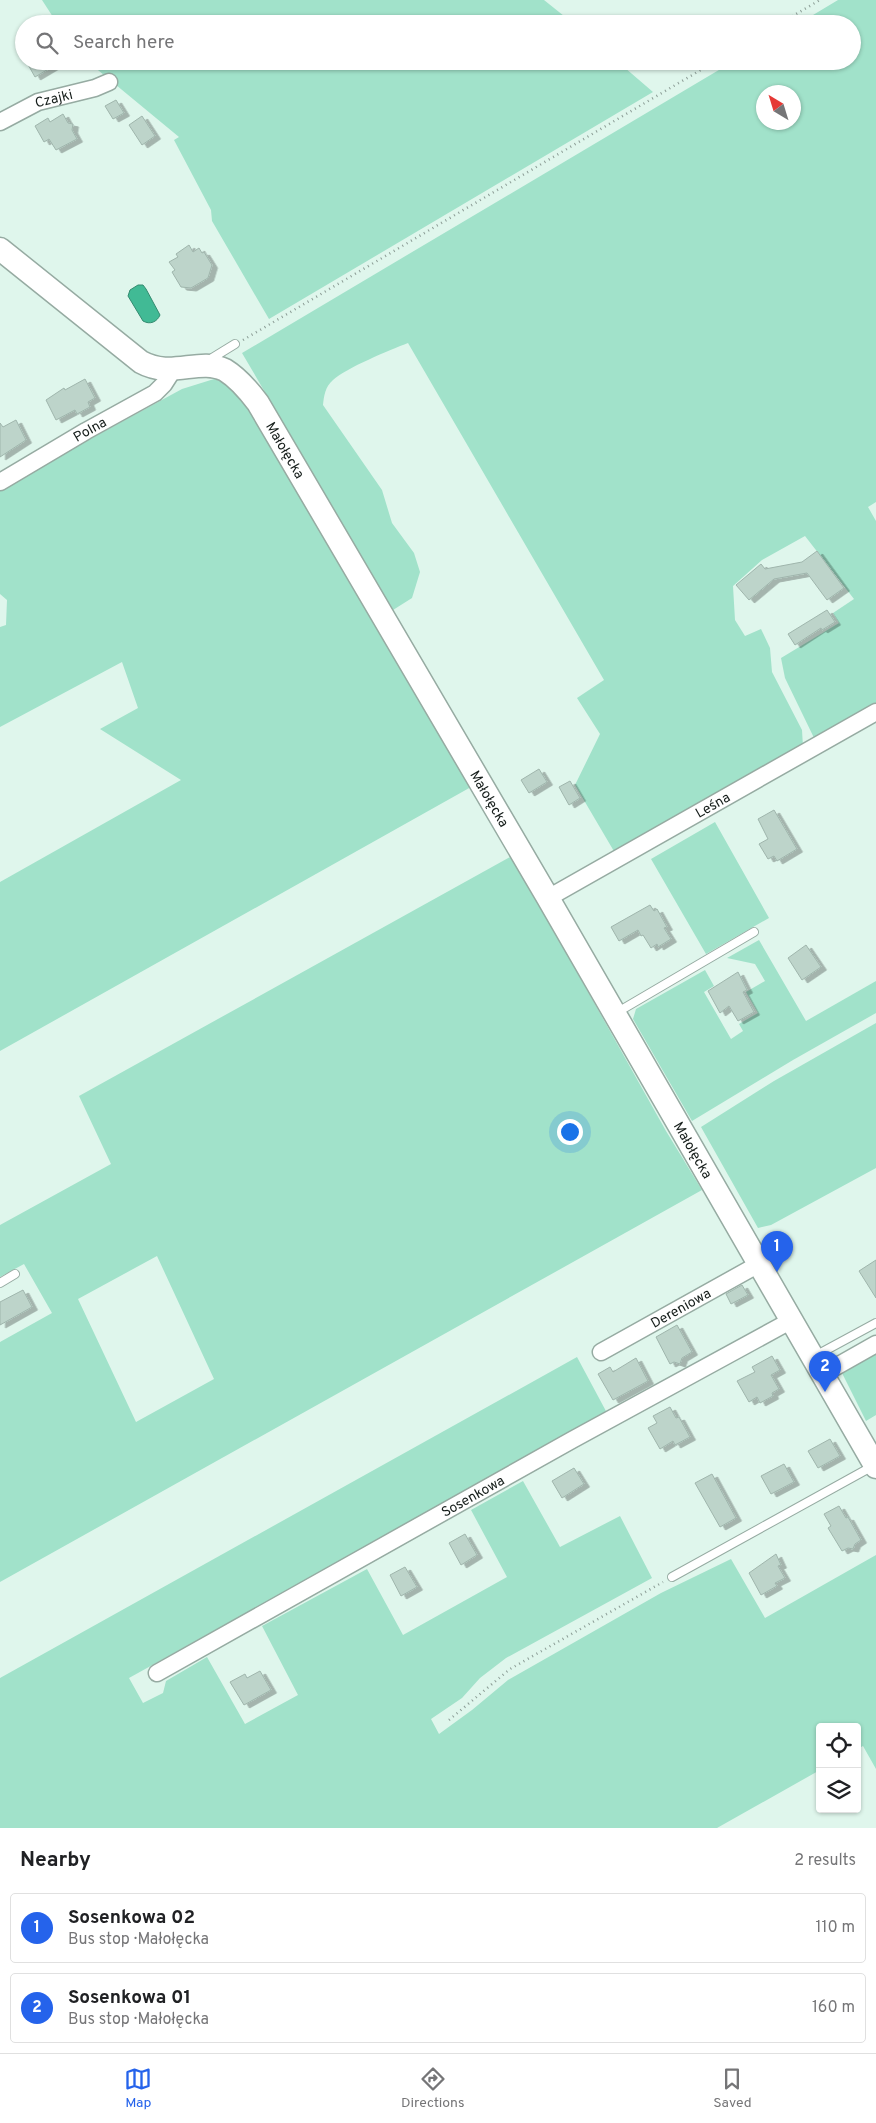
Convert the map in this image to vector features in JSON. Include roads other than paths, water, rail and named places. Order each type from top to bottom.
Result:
[{"type":"street","name":"Czajki","points":[[0,122],[38,102],[95,88],[109,82]]},
{"type":"street","name":"Małołęcka","points":[[0,249],[122,349],[147,365],[173,370],[204,366],[223,370],[231,375],[258,403],[615,1013],[876,1466]]},
{"type":"street","name":"Polna","points":[[0,482],[86,431],[155,394],[173,370]]},
{"type":"street","name":"Leśna","points":[[548,898],[876,712]]},
{"type":"street","name":"Dereniowa","points":[[601,1352],[759,1264]]},
{"type":"street","name":"Sosenkowa","points":[[157,1673],[572,1440],[792,1320]]},
{"type":"street","points":[[818,1366],[876,1344]]},
{"type":"lane","points":[[204,366],[235,344]]},
{"type":"lane","points":[[615,1013],[754,932]]},
{"type":"lane","points":[[0,1283],[16,1274]]},
{"type":"lane","points":[[818,1366],[876,1323]]},
{"type":"lane","points":[[672,1576],[876,1466]]},
{"type":"place","name":"Sosenkowa 02","points":[[777,1272]]},
{"type":"place","name":"Sosenkowa 01","points":[[825,1392]]}]
